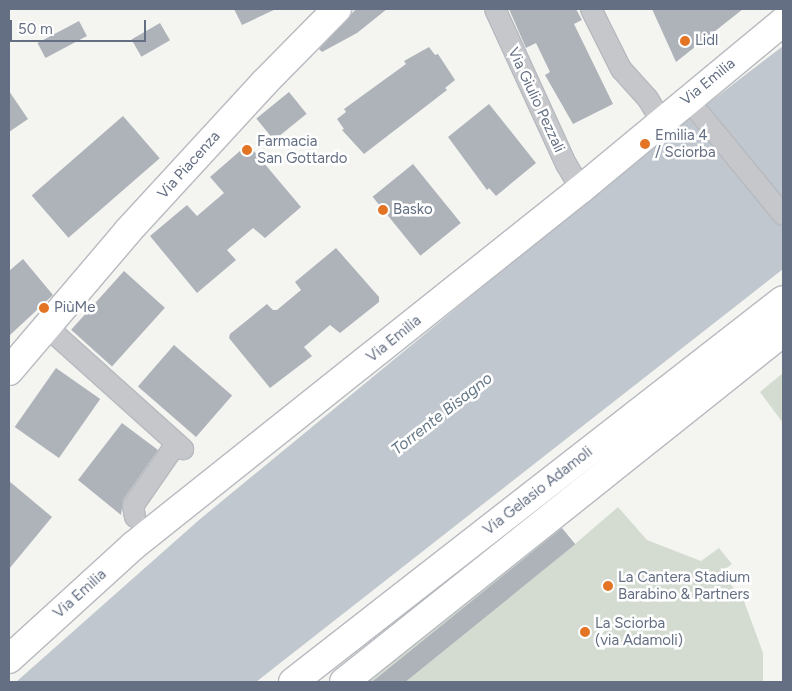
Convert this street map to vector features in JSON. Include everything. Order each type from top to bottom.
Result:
[{"type":"main road","name":"Via Piacenza","points":[[13,358],[47,327],[128,231],[264,83],[337,9]]},
{"type":"main road","name":"Via Emilia","points":[[9,660],[133,546],[581,189],[661,120],[692,104],[783,22]]},
{"type":"main road","name":"Via Gelasio Adamoli","points":[[293,682],[783,300]]},
{"type":"main road","name":"Via Gelasio Adamoli","points":[[344,682],[783,332]]},
{"type":"street","name":"Via Giulio Pezzali","points":[[495,9],[566,164],[581,189]]},
{"type":"street","points":[[590,9],[621,69],[648,99],[661,120]]},
{"type":"street","points":[[692,104],[783,214]]},
{"type":"street","points":[[47,327],[179,446],[133,506],[135,517]]},
{"type":"shaded area","points":[[783,373],[783,423],[760,392]]},
{"type":"shaded area","name":"La Cantera Stadium Barabino & Partners","points":[[618,507],[647,540],[701,561],[719,548],[732,564],[721,572],[744,601],[763,653],[763,682],[364,682],[560,526],[575,544]]},
{"type":"water","name":"Torrente Bisagno","points":[[783,46],[783,269],[256,682],[16,682],[199,520],[663,138]]},
{"type":"building","points":[[234,9],[276,9],[242,25]]},
{"type":"building","points":[[356,9],[387,9],[357,33],[322,52],[319,49]]},
{"type":"building","points":[[509,9],[576,9],[582,20],[574,24],[613,104],[573,124],[545,75],[550,72],[536,43],[526,48]]},
{"type":"building","name":"Lidl","points":[[652,9],[743,9],[676,62]]},
{"type":"building","points":[[79,21],[87,36],[45,58],[38,43]]},
{"type":"building","points":[[160,23],[170,40],[141,57],[131,40]]},
{"type":"building","points":[[429,47],[435,55],[438,54],[455,80],[445,88],[447,90],[364,154],[342,130],[344,129],[337,119],[346,112],[344,109],[406,64],[404,61]]},
{"type":"building","points":[[9,91],[28,119],[9,132]]},
{"type":"building","points":[[289,92],[307,114],[274,140],[256,118]]},
{"type":"building","points":[[489,104],[536,163],[496,196],[489,188],[487,190],[448,137]]},
{"type":"building","points":[[123,116],[160,158],[68,238],[32,195]]},
{"type":"building","points":[[248,144],[301,207],[265,238],[253,228],[227,250],[236,260],[197,293],[150,236],[187,205],[197,216],[224,193],[210,177]]},
{"type":"building","points":[[413,164],[461,223],[420,256],[373,197]]},
{"type":"building","points":[[336,248],[379,297],[379,302],[340,333],[330,325],[304,347],[312,356],[270,388],[229,338],[230,334],[267,304],[273,310],[277,310],[301,290],[295,282]]},
{"type":"building","points":[[23,259],[53,295],[9,336],[9,271]]},
{"type":"building","points":[[124,271],[165,308],[112,367],[71,330]]},
{"type":"building","points":[[174,345],[232,396],[196,437],[138,387]]},
{"type":"building","points":[[56,368],[100,399],[59,458],[15,427]]},
{"type":"building","points":[[122,423],[158,450],[123,500],[121,515],[78,480]]},
{"type":"building","points":[[9,481],[52,517],[9,569]]},
{"type":"building","points":[[562,528],[575,544],[405,682],[372,682]]},
{"type":"place","name":"Lidl","points":[[685,41]]},
{"type":"place","name":"Emilia 4 / Sciorba","points":[[645,144]]},
{"type":"place","name":"Farmacia San Gottardo","points":[[247,150]]},
{"type":"place","name":"Basko","points":[[383,210]]},
{"type":"place","name":"PiùMe","points":[[44,308]]},
{"type":"place","name":"La Cantera Stadium Barabino & Partners","points":[[608,586]]},
{"type":"place","name":"La Sciorba (via Adamoli)","points":[[585,632]]}]
